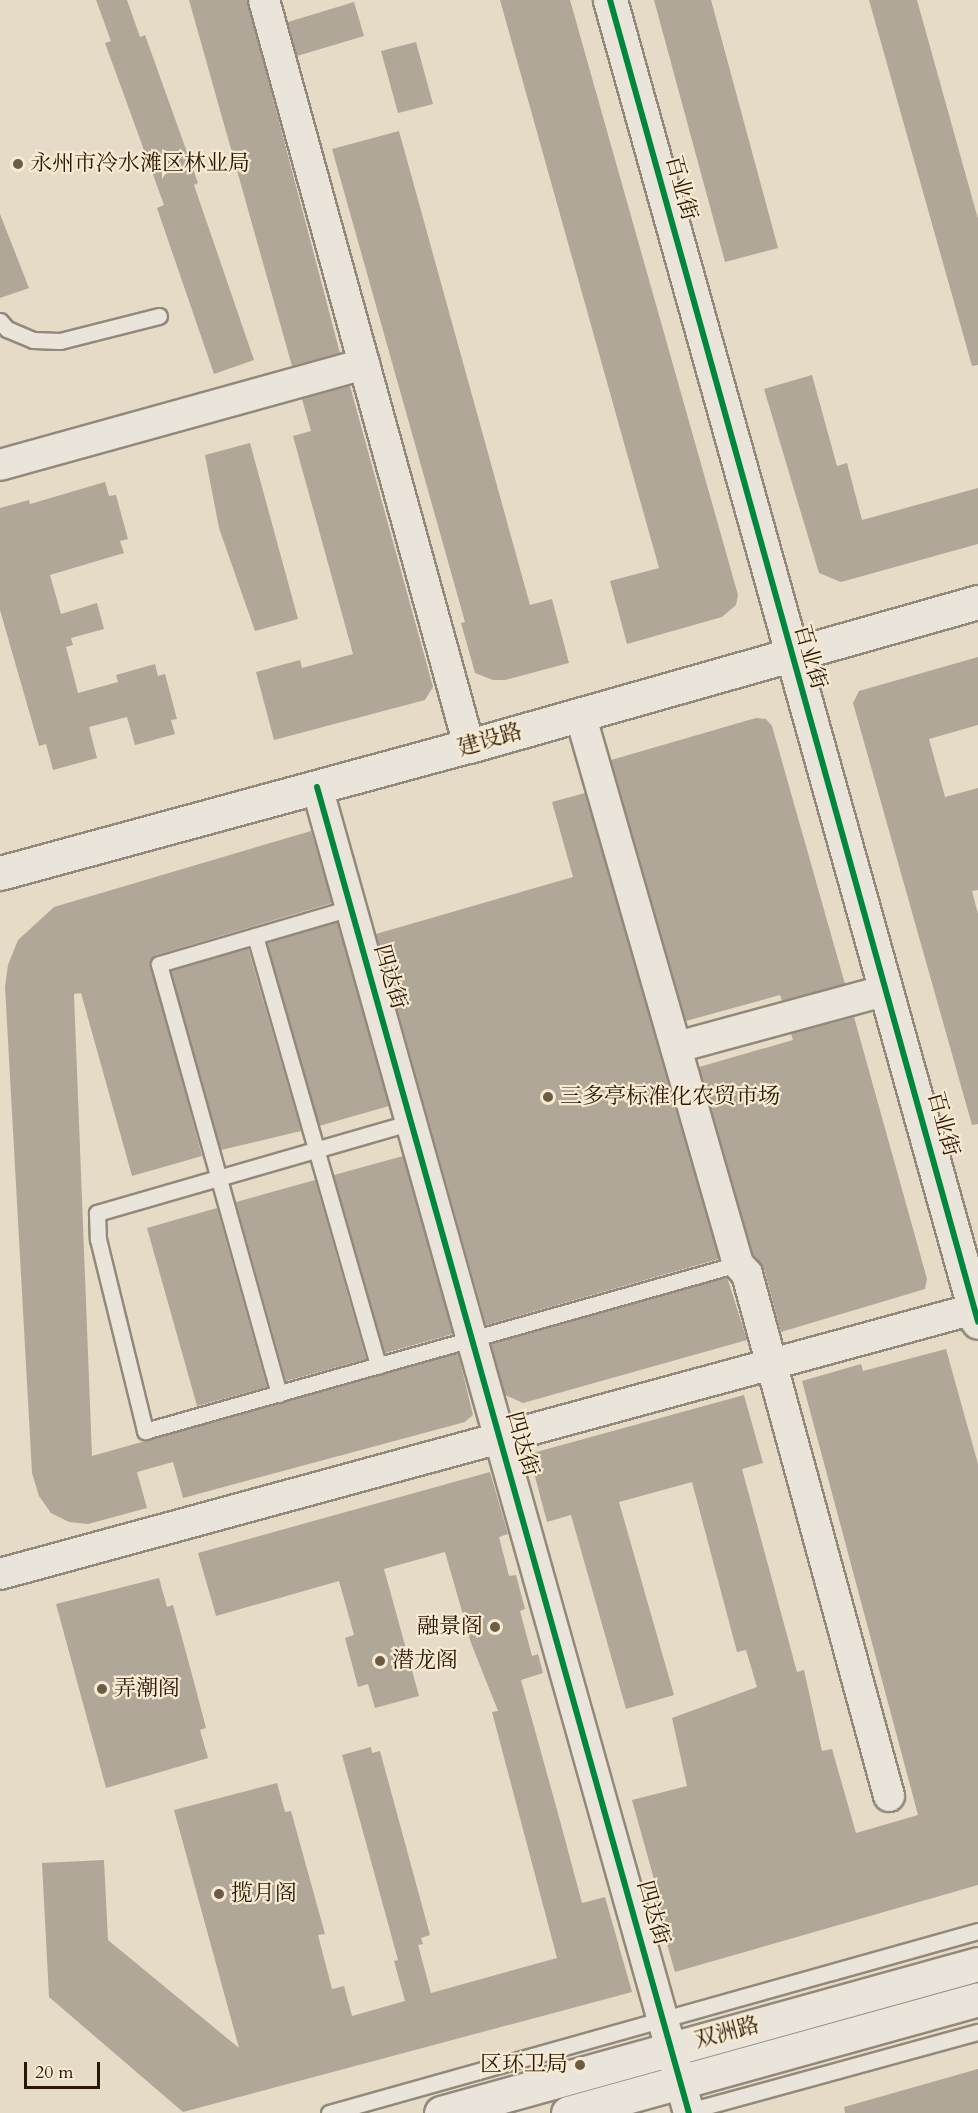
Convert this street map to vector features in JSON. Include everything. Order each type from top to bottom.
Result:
[{"type":"street","points":[[264,0],[469,746]]},
{"type":"street","name":"百业街","points":[[610,0],[976,1316]]},
{"type":"street","points":[[0,465],[364,364]]},
{"type":"street","name":"建设路","points":[[0,873],[469,746],[978,602]]},
{"type":"street","points":[[580,714],[738,1264],[747,1274],[889,1796]]},
{"type":"street","name":"四达街","points":[[317,787],[474,1339],[668,2034],[685,2105]]},
{"type":"street","points":[[677,1047],[887,990]]},
{"type":"street","points":[[0,1575],[771,1363],[976,1316]]},
{"type":"street","name":"双洲路","points":[[441,2113],[668,2034],[978,1964]]},
{"type":"street","name":"双洲路","points":[[568,2113],[685,2105],[978,1998]]},
{"type":"lane","points":[[0,321],[7,329],[33,340],[60,341],[159,316]]},
{"type":"lane","points":[[279,1394],[159,963],[351,908]]},
{"type":"lane","points":[[255,936],[378,1366]]},
{"type":"lane","points":[[412,1122],[98,1213],[98,1239],[145,1431],[738,1264]]},
{"type":"lane","points":[[328,2113],[668,2034],[978,1931]]},
{"type":"lane","points":[[685,2105],[978,2032]]},
{"type":"building","points":[[96,0],[127,0],[140,37],[145,35],[198,183],[194,185],[254,360],[214,374],[157,208],[164,205],[105,43],[111,41]]},
{"type":"building","points":[[189,0],[247,0],[340,353],[292,366]]},
{"type":"building","points":[[500,0],[570,0],[738,595],[736,605],[722,617],[627,644],[610,581],[659,568]]},
{"type":"building","points":[[654,0],[711,0],[778,248],[725,262]]},
{"type":"building","points":[[869,0],[917,0],[978,219],[978,365],[972,366]]},
{"type":"building","points":[[354,2],[364,36],[297,56],[288,22]]},
{"type":"building","points":[[416,42],[433,104],[398,113],[381,51]]},
{"type":"building","points":[[399,131],[530,605],[552,599],[569,663],[505,680],[493,680],[475,673],[461,623],[465,622],[332,149]]},
{"type":"building","points":[[0,214],[29,288],[0,298]]},
{"type":"building","points":[[812,375],[837,466],[847,463],[862,520],[978,488],[978,544],[841,582],[819,573],[764,389]]},
{"type":"building","points":[[350,386],[433,687],[425,700],[274,740],[256,672],[300,660],[302,668],[353,654],[293,436],[311,431],[302,399]]},
{"type":"building","points":[[250,443],[298,619],[255,631],[219,528],[205,455]]},
{"type":"building","points":[[105,482],[109,496],[116,495],[128,539],[120,541],[124,553],[50,575],[61,614],[97,603],[104,629],[71,638],[73,645],[66,647],[78,693],[118,682],[116,675],[155,664],[158,676],[165,674],[177,719],[171,720],[175,734],[135,745],[127,717],[89,727],[97,758],[53,770],[46,744],[39,746],[0,610],[0,508],[29,500],[30,504]]},
{"type":"building","points":[[978,657],[978,725],[929,739],[945,797],[978,788],[978,890],[972,891],[978,914],[978,1124],[972,1125],[853,703],[859,691]]},
{"type":"building","points":[[756,718],[766,719],[772,726],[845,984],[782,1001],[780,995],[686,1021],[611,760]]},
{"type":"building","name":"三多亭标准化农贸市场","points":[[585,793],[719,1259],[486,1325],[376,934],[573,877],[552,802]]},
{"type":"building","points":[[311,831],[332,903],[156,955],[150,961],[202,1156],[132,1176],[81,993],[74,994],[92,1456],[458,1353],[473,1415],[465,1422],[183,1498],[173,1462],[137,1472],[147,1508],[88,1524],[69,1522],[51,1513],[39,1496],[32,1473],[5,987],[8,965],[18,940],[54,907]]},
{"type":"building","points":[[337,922],[389,1106],[319,1126],[267,943]]},
{"type":"building","points":[[248,948],[301,1131],[221,1150],[171,971]]},
{"type":"building","points":[[854,1017],[927,1279],[925,1289],[781,1332],[764,1269],[753,1255],[699,1067],[793,1040],[791,1034]]},
{"type":"building","points":[[403,1156],[453,1334],[385,1353],[334,1175]]},
{"type":"building","points":[[315,1180],[366,1359],[286,1381],[236,1202]]},
{"type":"building","points":[[217,1208],[267,1387],[197,1406],[147,1228]]},
{"type":"building","points":[[727,1277],[747,1340],[523,1403],[505,1395],[491,1344]]},
{"type":"building","points":[[946,1349],[978,1464],[978,1885],[675,1972],[652,1892],[657,1890],[632,1800],[687,1786],[672,1718],[757,1687],[746,1650],[737,1652],[692,1482],[619,1502],[674,1695],[626,1709],[571,1515],[547,1522],[529,1454],[744,1395],[763,1463],[742,1469],[797,1672],[804,1670],[822,1751],[832,1749],[856,1833],[918,1815],[802,1381],[861,1364],[863,1371]]},
{"type":"building","points":[[490,1472],[508,1534],[499,1537],[509,1576],[516,1575],[525,1609],[520,1611],[532,1656],[538,1654],[543,1673],[521,1680],[582,1903],[605,1897],[632,1992],[183,2112],[49,1997],[42,1863],[104,1860],[108,1940],[239,2048],[174,1810],[277,1783],[285,1812],[291,1811],[325,1934],[318,1935],[332,1989],[344,1986],[352,2016],[405,2001],[394,1961],[398,1960],[342,1755],[371,1747],[372,1753],[380,1751],[430,1935],[421,1938],[423,1944],[418,1945],[431,1993],[557,1958],[492,1712],[498,1711],[471,1643],[445,1552],[384,1569],[419,1696],[375,1708],[368,1684],[358,1687],[345,1638],[354,1635],[339,1581],[216,1616],[198,1553]]},
{"type":"building","name":"弄潮阁","points":[[159,1578],[167,1607],[173,1605],[194,1682],[206,1728],[200,1730],[208,1758],[106,1788],[56,1604]]},
{"type":"building","points":[[978,2069],[978,2113],[845,2113],[844,2107]]},
{"type":"cycle path","points":[[610,0],[978,1322]]},
{"type":"cycle path","points":[[317,787],[689,2113]]},
{"type":"place","name":"永州市冷水滩区林业局","points":[[18,164]]},
{"type":"place","name":"三多亭标准化农贸市场","points":[[548,1097]]},
{"type":"place","name":"融景阁","points":[[495,1627]]},
{"type":"place","name":"潜龙阁","points":[[380,1661]]},
{"type":"place","name":"弄潮阁","points":[[102,1689]]},
{"type":"place","name":"揽月阁","points":[[219,1894]]},
{"type":"place","name":"区环卫局","points":[[580,2065]]}]
